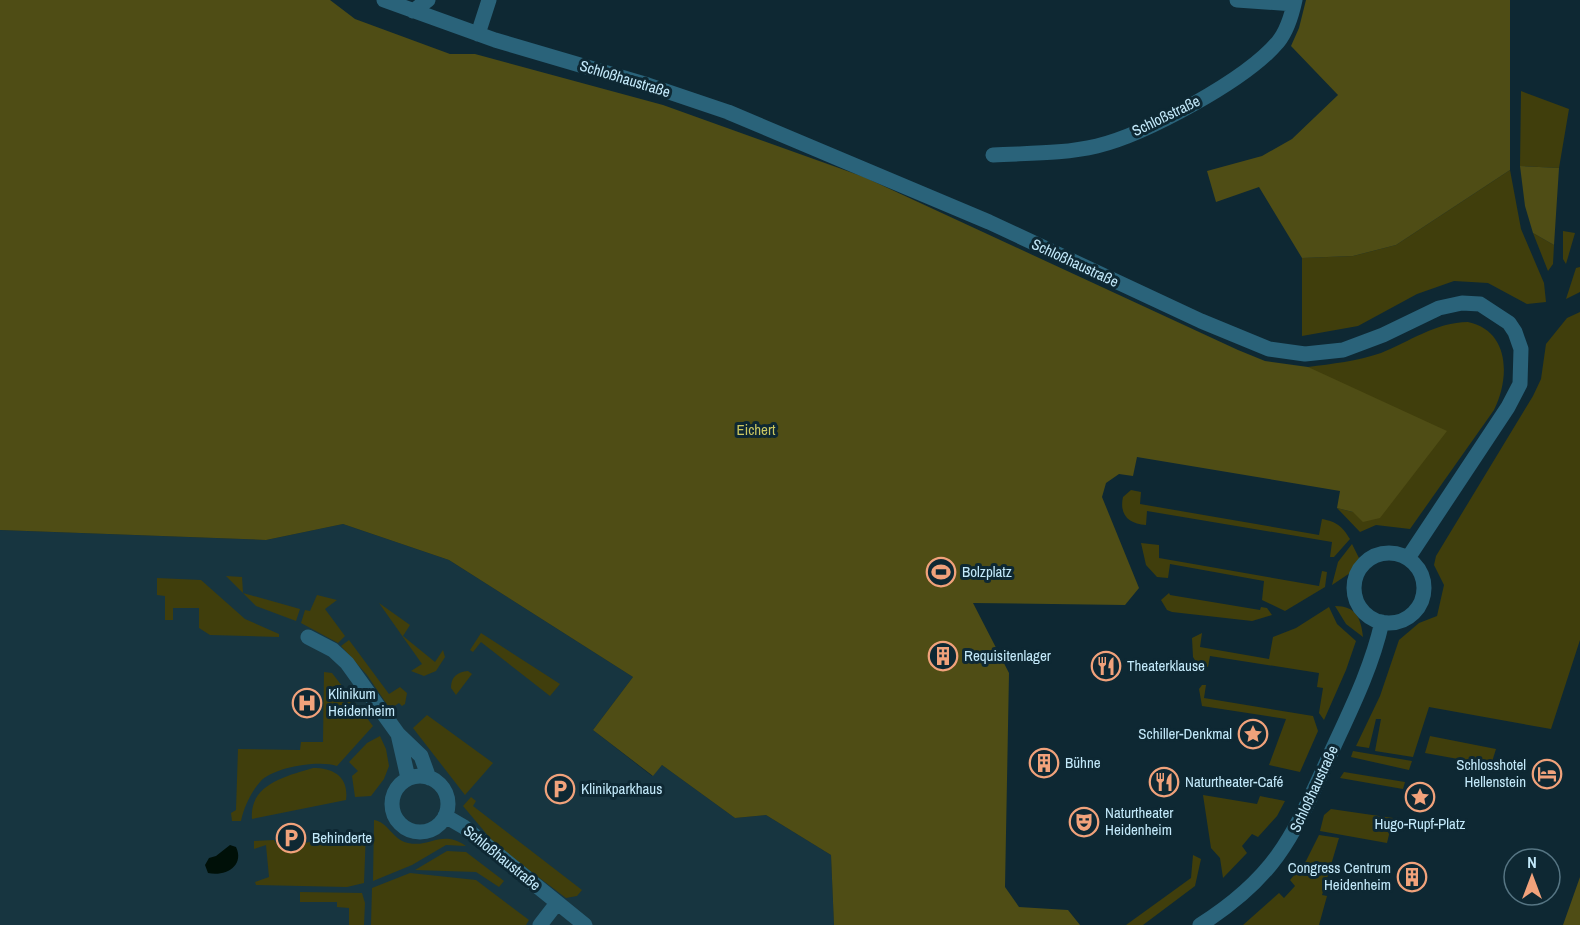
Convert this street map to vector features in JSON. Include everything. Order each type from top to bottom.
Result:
[{"type":"street","name":"Schloßhaustraße","points":[[384,0],[478,34],[648,85],[749,120],[989,222],[1201,321],[1269,348],[1305,354],[1343,350],[1451,305],[1471,303],[1488,308],[1504,319],[1515,332],[1522,357],[1520,384],[1508,407],[1408,558]]},
{"type":"street","points":[[413,10],[428,0]]},
{"type":"street","points":[[478,34],[489,0]]},
{"type":"street","points":[[1237,0],[1294,2]]},
{"type":"street","name":"Schloßstraße","points":[[993,154],[1068,151],[1099,146],[1172,116],[1235,78],[1277,43],[1287,26],[1294,2]]},
{"type":"street","points":[[1379,554],[1398,554],[1408,558],[1421,573],[1424,583],[1422,600],[1416,611],[1406,619],[1382,622],[1368,616],[1359,606],[1354,593],[1357,573],[1371,558],[1379,554]]},
{"type":"street","name":"Schloßhaustraße","points":[[1200,925],[1253,886],[1274,862],[1299,825],[1364,682],[1374,657],[1382,622]]},
{"type":"street","points":[[308,637],[333,650],[347,663],[398,734],[421,756],[429,778]]},
{"type":"street","points":[[398,734],[408,778]]},
{"type":"street","points":[[418,776],[429,778],[437,782],[446,793],[448,807],[446,816],[437,826],[425,832],[412,831],[400,824],[393,813],[392,799],[397,787],[408,778],[418,776]]},
{"type":"street","name":"Schloßhaustraße","points":[[446,816],[464,827],[585,925]]},
{"type":"street","points":[[540,925],[557,903]]},
{"type":"shaded area","points":[[1521,91],[1569,109],[1559,168],[1520,166]]},
{"type":"shaded area","points":[[1510,170],[1521,229],[1544,283],[1546,302],[1527,304],[1488,283],[1454,281],[1417,294],[1358,326],[1302,336],[1302,258],[1353,256],[1396,245]]},
{"type":"shaded area","points":[[1563,231],[1575,233],[1566,264],[1563,259]]},
{"type":"shaded area","points":[[1533,233],[1554,245],[1553,264],[1548,271]]},
{"type":"shaded area","points":[[1580,267],[1580,292],[1566,299],[1576,268]]},
{"type":"shaded area","points":[[1580,312],[1580,640],[1551,729],[1429,707],[1413,757],[1375,751],[1381,719],[1376,719],[1369,748],[1356,746],[1380,696],[1399,640],[1419,623],[1437,616],[1444,585],[1434,565],[1436,556],[1533,396],[1541,379],[1546,344],[1567,318]]},
{"type":"shaded area","points":[[1468,322],[1482,327],[1492,335],[1503,357],[1503,384],[1494,410],[1410,529],[1376,525],[1360,532],[1337,508],[1353,512],[1308,367],[1372,356],[1445,325]]},
{"type":"shaded area","points":[[1131,490],[1141,492],[1140,504],[1319,535],[1322,519],[1339,525],[1350,539],[1334,557],[1330,557],[1332,542],[1147,511],[1146,525],[1135,523],[1124,514],[1122,503],[1123,497]]},
{"type":"shaded area","name":"Klinikum Heidenheim","points":[[343,524],[449,560],[633,677],[593,730],[652,776],[662,765],[735,818],[766,815],[831,855],[834,925],[0,925],[0,530],[266,540]]},
{"type":"shaded area","points":[[1141,543],[1159,545],[1159,558],[1319,586],[1322,571],[1327,572],[1325,587],[1285,611],[1262,600],[1264,581],[1170,564],[1168,578],[1157,577],[1146,565]]},
{"type":"shaded area","points":[[1352,544],[1359,558],[1350,573],[1332,585],[1338,562]]},
{"type":"shaded area","points":[[226,576],[242,577],[243,593]]},
{"type":"shaded area","points":[[157,578],[201,580],[245,619],[279,634],[279,637],[210,635],[199,628],[199,608],[173,608],[173,620],[165,620],[165,596],[157,595]]},
{"type":"shaded area","points":[[243,593],[300,609],[296,621],[256,606]]},
{"type":"shaded area","points":[[1169,593],[1260,610],[1261,607],[1267,608],[1272,615],[1252,621],[1172,612],[1167,610],[1161,600]]},
{"type":"shaded area","points":[[317,595],[337,600],[325,609],[345,636],[338,643],[301,623],[305,610],[310,611]]},
{"type":"shaded area","points":[[379,603],[410,625],[403,636],[435,662],[443,650],[445,657],[436,671],[424,676],[411,671],[422,664]]},
{"type":"shaded area","points":[[1335,606],[1348,608],[1356,614],[1361,624],[1363,637],[1346,624]]},
{"type":"shaded area","points":[[1329,607],[1337,624],[1356,641],[1324,720],[1319,713],[1323,688],[1317,687],[1319,673],[1210,656],[1208,667],[1198,665],[1193,657],[1192,638],[1202,633],[1200,647],[1269,659],[1273,637],[1296,628]]},
{"type":"shaded area","points":[[481,633],[560,684],[550,696],[481,642],[473,652],[470,650]]},
{"type":"shaded area","points":[[349,640],[389,694],[400,687],[407,693],[405,704],[402,706],[399,703],[390,709],[367,675],[341,646]]},
{"type":"shaded area","points":[[468,671],[472,674],[456,695],[451,688],[453,678]]},
{"type":"shaded area","points":[[324,672],[332,673],[373,726],[337,766],[308,764],[275,772],[266,777],[251,795],[241,821],[232,821],[231,813],[236,810],[238,749],[300,750],[301,742],[323,742]]},
{"type":"shaded area","points":[[1202,685],[1206,685],[1204,698],[1313,716],[1318,731],[1300,772],[1269,765],[1286,719],[1202,706],[1199,689]]},
{"type":"shaded area","points":[[427,715],[493,763],[465,795],[413,728]]},
{"type":"shaded area","points":[[380,736],[386,749],[389,766],[384,779],[371,796],[355,797],[352,776],[358,771],[349,762],[367,743]]},
{"type":"shaded area","points":[[1430,736],[1496,749],[1491,765],[1425,753]]},
{"type":"shaded area","points":[[1353,751],[1412,761],[1409,770],[1351,757]]},
{"type":"shaded area","points":[[313,768],[321,768],[338,775],[345,785],[346,800],[252,819],[253,807],[263,790],[281,778]]},
{"type":"shaded area","points":[[1344,772],[1405,782],[1403,789],[1340,778]]},
{"type":"shaded area","points":[[1203,795],[1257,804],[1260,796],[1285,801],[1277,816],[1258,837],[1252,834],[1242,846],[1247,853],[1223,878],[1220,858],[1211,848]]},
{"type":"shaded area","points":[[471,797],[476,801],[473,806],[582,890],[577,896],[566,898],[495,844],[463,806]]},
{"type":"shaded area","points":[[1331,809],[1393,818],[1387,843],[1320,831],[1324,815]]},
{"type":"shaded area","points":[[374,820],[379,821],[398,838],[408,843],[450,839],[466,846],[446,845],[412,865],[373,881]]},
{"type":"shaded area","points":[[366,831],[364,883],[347,887],[256,885],[255,882],[269,877],[266,845],[254,849],[254,841],[274,840],[279,848]]},
{"type":"shaded area","points":[[1319,835],[1339,838],[1322,895],[1327,896],[1319,925],[1243,925],[1279,893],[1284,898],[1295,886],[1290,880],[1306,861]]},
{"type":"shaded area","points":[[230,845],[236,847],[238,860],[236,865],[227,872],[208,873],[205,865],[209,858],[216,856]]},
{"type":"shaded area","points":[[447,851],[466,852],[504,881],[499,887],[476,872],[415,870]]},
{"type":"shaded area","points":[[1193,855],[1201,859],[1195,886],[1143,925],[1126,925],[1191,878]]},
{"type":"shaded area","points":[[410,873],[476,880],[529,920],[526,925],[371,925],[372,888]]},
{"type":"shaded area","points":[[300,892],[362,893],[365,903],[364,925],[349,925],[349,908],[337,907],[337,902],[300,902]]},
{"type":"green space","name":"Eichert","points":[[0,0],[330,0],[355,19],[450,54],[475,54],[663,105],[864,177],[1238,350],[1265,361],[1308,367],[1447,431],[1380,518],[1363,522],[1353,512],[1337,508],[1340,491],[1137,457],[1133,476],[1119,474],[1106,483],[1102,497],[1139,588],[1125,605],[973,603],[1009,673],[1005,887],[1019,907],[1068,910],[1080,925],[834,925],[831,855],[766,815],[735,818],[662,765],[653,776],[593,730],[633,677],[449,560],[343,524],[266,540],[0,530]]},
{"type":"green space","points":[[1306,0],[1510,0],[1510,170],[1396,245],[1353,256],[1302,258],[1259,187],[1216,202],[1207,171],[1262,156],[1292,139],[1338,95],[1291,46],[1299,28]]},
{"type":"green space","points":[[1520,166],[1559,168],[1554,245],[1533,233],[1525,206]]},
{"type":"green space","points":[[1580,877],[1580,925],[1563,925]]},
{"type":"place","name":"Bolzplatz","points":[[941,572]]},
{"type":"place","name":"Requisitenlager","points":[[943,656]]},
{"type":"place","name":"Theaterklause","points":[[1106,666]]},
{"type":"place","name":"Klinikum Heidenheim","points":[[307,703]]},
{"type":"place","name":"Schiller-Denkmal","points":[[1253,734]]},
{"type":"place","name":"Bühne","points":[[1044,763]]},
{"type":"place","name":"Schlosshotel Hellenstein","points":[[1547,774]]},
{"type":"place","name":"Naturtheater-Café","points":[[1164,782]]},
{"type":"place","name":"Klinikparkhaus","points":[[560,789]]},
{"type":"place","name":"Hugo-Rupf-Platz","points":[[1420,797]]},
{"type":"place","name":"Naturtheater Heidenheim","points":[[1084,822]]},
{"type":"place","name":"Behinderte","points":[[291,838]]},
{"type":"place","name":"Congress Centrum Heidenheim","points":[[1412,877]]}]
